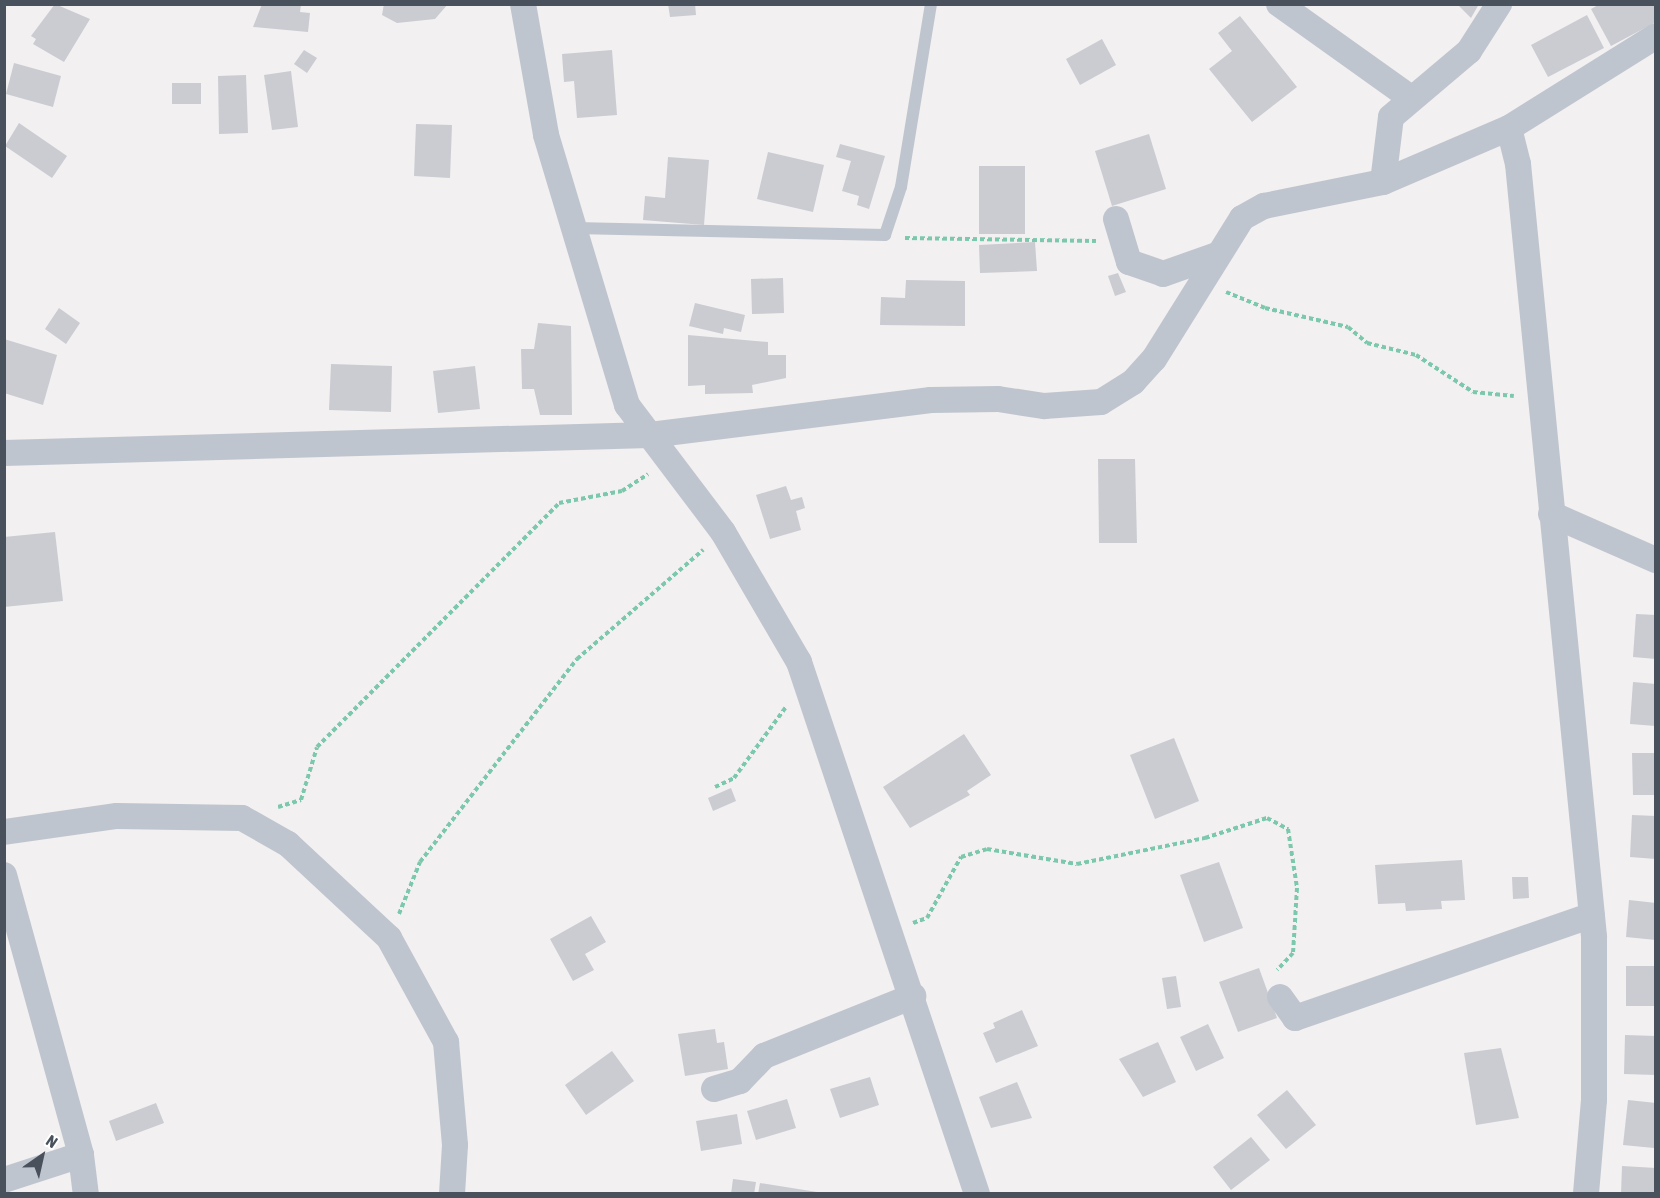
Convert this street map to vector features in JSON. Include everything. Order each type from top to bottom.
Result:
[{"type":"street","points":[[523,4],[546,135],[627,405],[670,458],[723,532],[805,679],[913,996],[977,1194]]},
{"type":"street","points":[[1279,4],[1412,99]]},
{"type":"street","points":[[1383,182],[1391,117],[1469,51],[1499,4]]},
{"type":"street","points":[[4,453],[650,435],[931,400],[998,399],[1044,406],[1101,402],[1133,382],[1154,359],[1200,281],[1242,218],[1264,206],[1383,182],[1509,128],[1656,36]]},
{"type":"street","points":[[1509,128],[1518,164],[1536,393],[1551,514],[1592,915],[1594,1100],[1586,1194]]},
{"type":"street","points":[[1116,219],[1129,261],[1163,274],[1217,255]]},
{"type":"street","points":[[1551,514],[1656,560]]},
{"type":"street","points":[[4,832],[117,816],[242,818],[288,844],[389,938],[446,1042],[455,1145],[452,1194]]},
{"type":"street","points":[[4,875],[81,1155],[86,1194]]},
{"type":"street","points":[[1280,998],[1295,1018],[1592,915]]},
{"type":"street","points":[[714,1089],[740,1081],[764,1056],[913,996]]},
{"type":"street","points":[[4,1180],[81,1155]]},
{"type":"lane","points":[[575,228],[885,235],[901,187],[931,4]]},
{"type":"path","points":[[885,235],[1124,243]]},
{"type":"path","points":[[1200,281],[1265,308],[1348,327],[1367,343],[1416,355],[1473,392],[1504,398],[1536,393]]},
{"type":"path","points":[[242,818],[301,800],[318,747],[559,503],[622,492],[670,458]]},
{"type":"path","points":[[389,938],[420,862],[578,660],[723,532]]},
{"type":"path","points":[[715,787],[734,778],[805,679]]},
{"type":"path","points":[[890,932],[927,918],[961,857],[987,849],[1077,864],[1205,838],[1267,818],[1288,828],[1297,888],[1293,953],[1272,976],[1280,998]]},
{"type":"building","points":[[55,4],[90,19],[64,62],[33,44],[36,39],[31,36]]},
{"type":"building","points":[[262,4],[301,4],[300,12],[310,13],[308,32],[253,27]]},
{"type":"building","points":[[384,4],[448,4],[435,19],[397,23],[382,15]]},
{"type":"building","points":[[668,4],[695,4],[696,15],[670,17]]},
{"type":"building","points":[[1457,4],[1479,4],[1471,18]]},
{"type":"building","points":[[1600,4],[1656,4],[1656,22],[1611,46],[1591,9]]},
{"type":"building","points":[[1587,15],[1604,48],[1548,77],[1531,45]]},
{"type":"building","points":[[1240,16],[1297,87],[1252,122],[1209,69],[1232,51],[1218,33]]},
{"type":"building","points":[[1102,39],[1116,65],[1080,85],[1066,59]]},
{"type":"building","points":[[304,50],[317,58],[307,73],[294,64]]},
{"type":"building","points":[[612,50],[617,115],[577,118],[574,81],[564,82],[562,54]]},
{"type":"building","points":[[14,63],[61,76],[53,107],[6,94]]},
{"type":"building","points":[[291,71],[298,127],[272,130],[264,75]]},
{"type":"building","points":[[246,75],[248,133],[219,134],[218,76]]},
{"type":"building","points":[[172,83],[201,83],[201,104],[172,104]]},
{"type":"building","points":[[19,123],[67,156],[52,178],[5,146]]},
{"type":"building","points":[[416,124],[452,125],[450,178],[414,176]]},
{"type":"building","points":[[1149,134],[1166,189],[1112,206],[1095,151]]},
{"type":"building","points":[[840,144],[885,156],[869,209],[857,205],[859,196],[842,191],[851,161],[836,157]]},
{"type":"building","points":[[768,152],[824,165],[813,212],[757,199]]},
{"type":"building","points":[[668,157],[709,160],[704,225],[643,220],[645,196],[665,198]]},
{"type":"building","points":[[979,166],[1025,166],[1025,234],[979,234]]},
{"type":"building","points":[[1035,242],[1037,271],[980,273],[979,245]]},
{"type":"building","points":[[1118,273],[1126,292],[1115,296],[1108,276]]},
{"type":"building","points":[[783,278],[784,313],[752,314],[751,279]]},
{"type":"building","points":[[906,280],[965,281],[965,326],[880,325],[881,297],[905,298]]},
{"type":"building","points":[[695,303],[745,315],[741,332],[724,328],[723,334],[689,326]]},
{"type":"building","points":[[59,308],[80,323],[66,344],[45,329]]},
{"type":"building","points":[[538,323],[571,326],[572,415],[540,415],[534,389],[522,389],[521,349],[534,349]]},
{"type":"building","points":[[688,335],[768,342],[768,355],[786,355],[786,378],[752,385],[753,393],[705,394],[705,385],[688,386]]},
{"type":"building","points":[[4,339],[57,355],[43,405],[4,393]]},
{"type":"building","points":[[331,364],[392,366],[391,412],[329,410]]},
{"type":"building","points":[[475,366],[480,409],[438,413],[433,371]]},
{"type":"building","points":[[1098,459],[1135,459],[1137,543],[1099,543]]},
{"type":"building","points":[[786,486],[791,500],[802,497],[805,508],[796,511],[801,530],[770,539],[756,495]]},
{"type":"building","points":[[55,532],[63,601],[4,607],[4,537]]},
{"type":"building","points":[[1636,614],[1656,615],[1656,659],[1633,657]]},
{"type":"building","points":[[1633,682],[1656,684],[1656,726],[1630,724]]},
{"type":"building","points":[[964,734],[991,775],[967,791],[970,795],[910,828],[883,787]]},
{"type":"building","points":[[1174,738],[1199,801],[1155,819],[1130,755]]},
{"type":"building","points":[[1632,753],[1656,753],[1656,795],[1633,795]]},
{"type":"building","points":[[731,788],[736,801],[713,811],[708,798]]},
{"type":"building","points":[[1632,815],[1656,816],[1656,859],[1630,857]]},
{"type":"building","points":[[1462,860],[1465,900],[1441,901],[1442,909],[1406,911],[1405,903],[1378,904],[1375,865]]},
{"type":"building","points":[[1219,862],[1243,928],[1204,942],[1180,875]]},
{"type":"building","points":[[1512,877],[1528,877],[1529,898],[1513,899]]},
{"type":"building","points":[[1629,900],[1656,903],[1656,940],[1626,937]]},
{"type":"building","points":[[591,916],[606,942],[585,954],[594,970],[573,981],[550,939]]},
{"type":"building","points":[[1626,966],[1656,966],[1656,1006],[1626,1006]]},
{"type":"building","points":[[1259,968],[1277,1018],[1238,1032],[1219,982]]},
{"type":"building","points":[[1176,976],[1181,1007],[1167,1009],[1162,978]]},
{"type":"building","points":[[1022,1010],[1038,1046],[996,1063],[983,1033],[995,1028],[993,1023]]},
{"type":"building","points":[[1208,1024],[1224,1058],[1196,1071],[1180,1037]]},
{"type":"building","points":[[715,1029],[717,1043],[724,1042],[728,1069],[685,1076],[678,1034]]},
{"type":"building","points":[[1625,1035],[1656,1036],[1656,1075],[1624,1074]]},
{"type":"building","points":[[1158,1042],[1176,1082],[1143,1097],[1119,1059]]},
{"type":"building","points":[[1501,1048],[1519,1118],[1476,1125],[1464,1053]]},
{"type":"building","points":[[612,1051],[634,1081],[586,1115],[565,1085]]},
{"type":"building","points":[[870,1077],[879,1105],[840,1118],[830,1089]]},
{"type":"building","points":[[1017,1082],[1032,1118],[991,1128],[979,1097]]},
{"type":"building","points":[[1287,1090],[1316,1125],[1286,1149],[1257,1115]]},
{"type":"building","points":[[787,1099],[796,1128],[756,1140],[747,1111]]},
{"type":"building","points":[[1628,1100],[1656,1103],[1654,1148],[1623,1145]]},
{"type":"building","points":[[156,1103],[164,1123],[116,1141],[109,1121]]},
{"type":"building","points":[[737,1114],[742,1144],[701,1151],[696,1121]]},
{"type":"building","points":[[1251,1137],[1270,1160],[1231,1190],[1213,1167]]},
{"type":"building","points":[[1622,1166],[1656,1168],[1656,1194],[1621,1194]]},
{"type":"building","points":[[733,1179],[756,1182],[754,1194],[731,1194]]},
{"type":"building","points":[[760,1183],[817,1192],[817,1194],[758,1194]]}]
